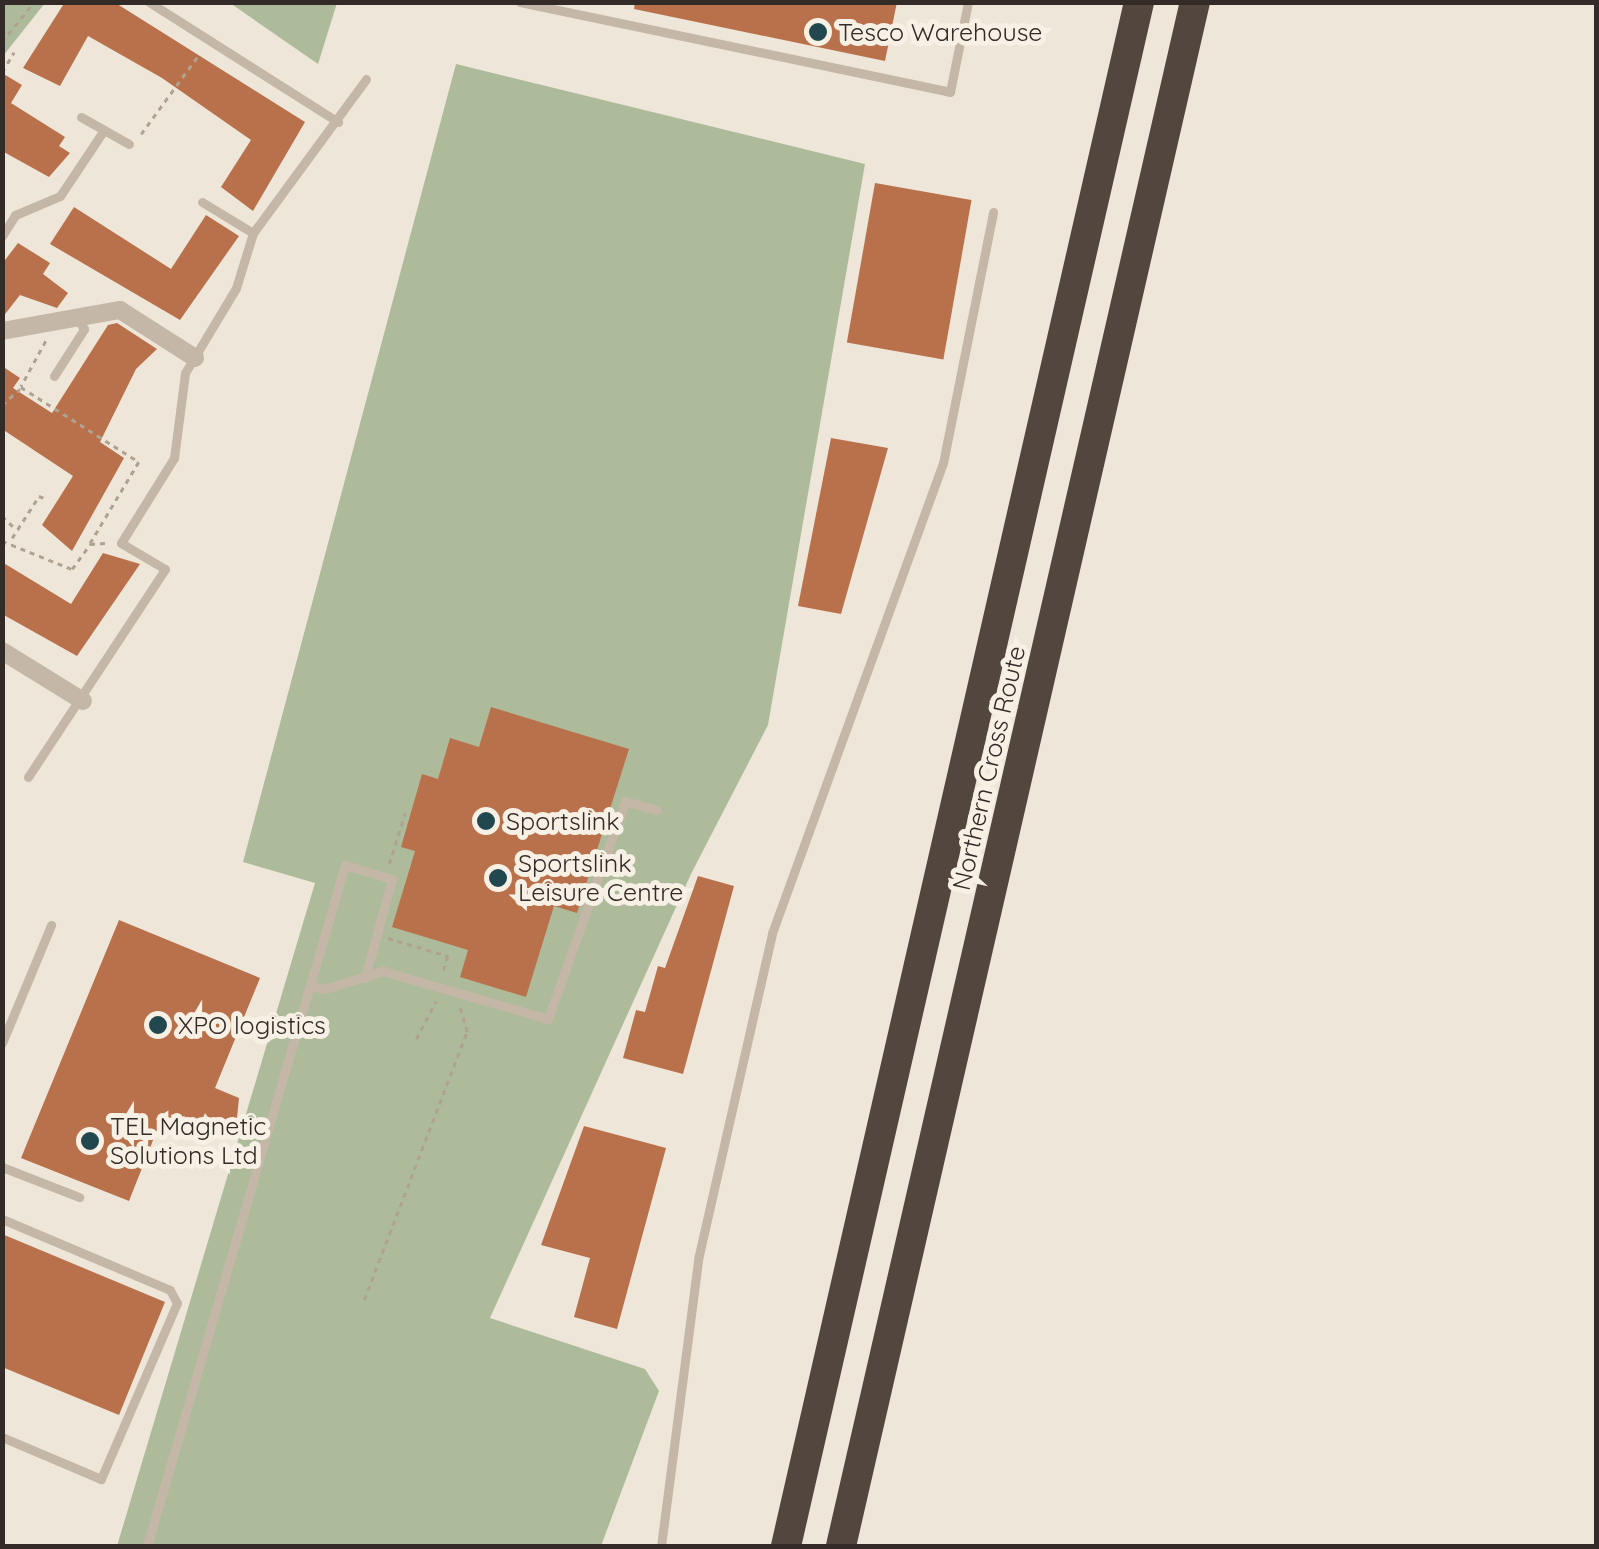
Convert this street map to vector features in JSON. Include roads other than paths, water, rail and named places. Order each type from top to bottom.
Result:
[{"type":"highway","name":"Northern Cross Route","points":[[786,1546],[1139,2]]},
{"type":"highway","name":"Northern Cross Route","points":[[841,1546],[1194,2]]},
{"type":"street","points":[[2,331],[120,310],[195,358]]},
{"type":"street","points":[[2,651],[83,701]]},
{"type":"lane","points":[[148,2],[212,36],[338,122]]},
{"type":"lane","points":[[520,2],[950,92],[968,2]]},
{"type":"lane","points":[[28,777],[83,701],[166,568],[122,542],[174,458],[179,390],[236,288],[253,233],[366,79]]},
{"type":"lane","points":[[80,117],[128,144]]},
{"type":"lane","points":[[2,236],[14,215],[60,196],[104,130]]},
{"type":"lane","points":[[202,202],[253,233]]},
{"type":"lane","points":[[661,1546],[699,1255],[772,932],[944,463],[992,212]]},
{"type":"lane","points":[[54,376],[84,329],[68,317]]},
{"type":"lane","points":[[310,986],[365,978],[384,970],[548,1020],[625,801],[658,810]]},
{"type":"lane","points":[[147,1546],[345,865],[392,879],[365,978]]},
{"type":"lane","points":[[2,1043],[51,925]]},
{"type":"lane","points":[[2,1167],[80,1197]]},
{"type":"lane","points":[[2,1219],[170,1290],[177,1303],[101,1480],[2,1437]]},
{"type":"place","name":"Tesco Warehouse","points":[[818,32]]},
{"type":"place","name":"Sportslink","points":[[486,821]]},
{"type":"place","name":"Sportslink Leisure Centre","points":[[498,878]]},
{"type":"place","name":"XPO logistics","points":[[158,1025]]},
{"type":"place","name":"TEL Magnetic Solutions Ltd","points":[[90,1141]]}]
